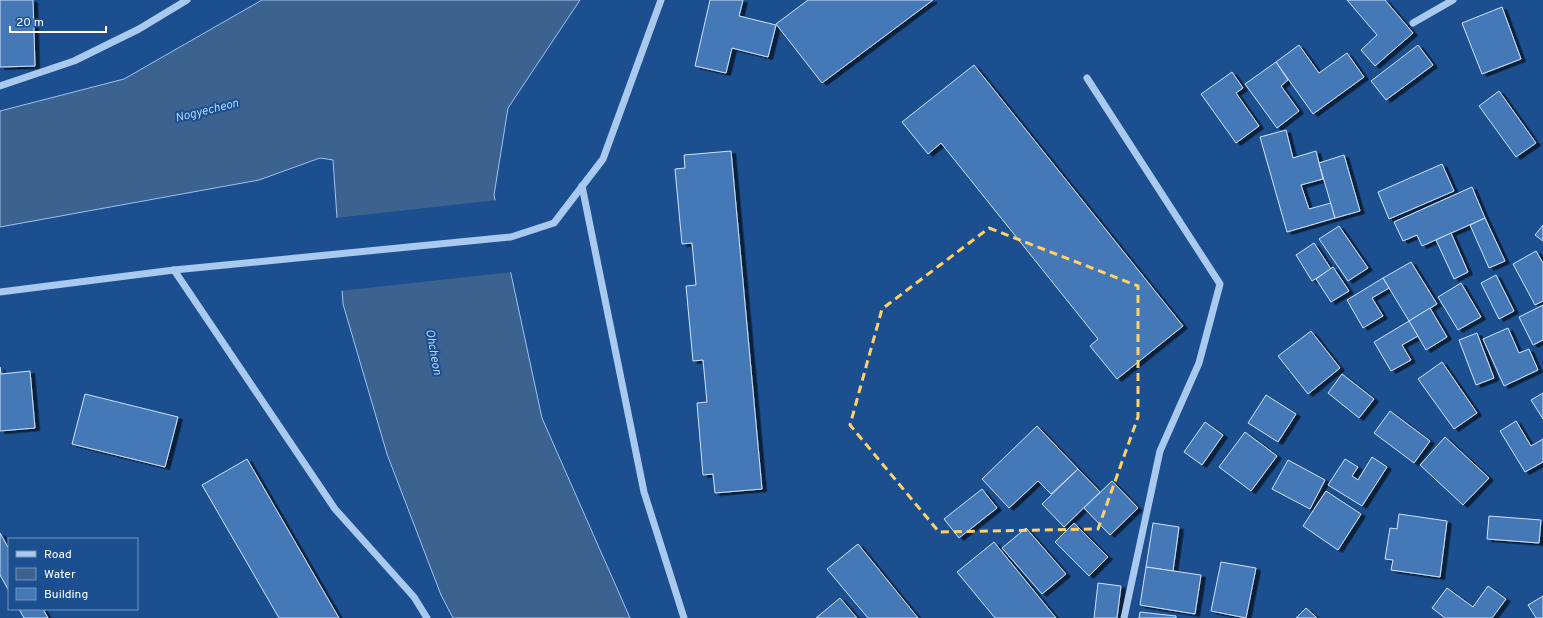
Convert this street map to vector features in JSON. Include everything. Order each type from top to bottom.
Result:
[{"type":"street","points":[[0,86],[74,61],[140,29],[187,0]]},
{"type":"street","points":[[0,292],[174,270],[511,237],[554,223],[603,159],[661,0]]},
{"type":"street","points":[[1413,23],[1453,0]]},
{"type":"street","points":[[1087,78],[1220,284],[1199,363],[1160,451],[1124,618]]},
{"type":"street","points":[[582,186],[644,492],[684,618]]},
{"type":"street","points":[[174,270],[335,509],[414,597],[427,618]]},
{"type":"highlighted area","points":[[989,228],[1138,286],[1138,417],[1098,529],[939,532],[850,425],[882,309]]},
{"type":"water","points":[[262,0],[580,0],[508,108],[494,195],[542,418],[630,618],[453,618],[441,595],[387,454],[343,304],[333,160],[320,158],[259,180],[0,227],[0,111],[124,79]]},
{"type":"pier","points":[[498,200],[513,272],[340,291],[335,218]]},
{"type":"building","points":[[0,0],[33,0],[35,66],[0,67]]},
{"type":"building","points":[[710,0],[743,0],[739,16],[776,25],[768,57],[732,48],[726,73],[695,66]]},
{"type":"building","points":[[808,0],[933,0],[822,83],[776,24]]},
{"type":"building","points":[[1347,0],[1385,0],[1413,33],[1375,66],[1361,50],[1377,35]]},
{"type":"building","points":[[1502,7],[1521,59],[1482,74],[1462,23]]},
{"type":"building","points":[[1299,45],[1319,73],[1347,53],[1364,77],[1313,114],[1276,62]]},
{"type":"building","points":[[1418,45],[1433,65],[1386,100],[1371,81]]},
{"type":"building","points":[[1276,62],[1288,80],[1281,86],[1299,111],[1277,128],[1245,84]]},
{"type":"building","points":[[974,65],[1183,326],[1117,379],[1090,346],[1098,339],[941,143],[928,154],[902,122]]},
{"type":"building","points":[[1232,72],[1243,88],[1236,93],[1259,126],[1236,143],[1201,94]]},
{"type":"building","points":[[1499,91],[1536,143],[1516,157],[1479,106]]},
{"type":"building","points":[[1286,130],[1293,158],[1316,151],[1323,179],[1301,185],[1309,209],[1331,203],[1335,218],[1287,232],[1260,137]]},
{"type":"building","points":[[731,151],[762,489],[715,493],[713,474],[703,475],[697,403],[707,402],[703,360],[693,361],[686,286],[696,285],[692,243],[682,244],[675,169],[685,168],[684,155]]},
{"type":"building","points":[[1344,155],[1360,211],[1335,218],[1319,163]]},
{"type":"building","points":[[1442,164],[1454,191],[1389,219],[1378,192]]},
{"type":"building","points":[[1472,187],[1485,218],[1422,246],[1417,235],[1403,241],[1394,222]]},
{"type":"building","points":[[1485,218],[1505,261],[1489,268],[1470,225]]},
{"type":"building","points":[[1543,225],[1543,241],[1535,235]]},
{"type":"building","points":[[1339,226],[1368,268],[1348,281],[1319,239]]},
{"type":"building","points":[[1451,233],[1468,272],[1454,279],[1436,240]]},
{"type":"building","points":[[1314,243],[1331,269],[1312,281],[1296,255]]},
{"type":"building","points":[[1536,251],[1543,263],[1543,301],[1535,305],[1513,264]]},
{"type":"building","points":[[1411,262],[1437,304],[1409,321],[1383,278]]},
{"type":"building","points":[[1333,267],[1349,291],[1331,302],[1316,279]]},
{"type":"building","points":[[1496,275],[1514,311],[1499,319],[1481,283]]},
{"type":"building","points":[[1383,278],[1389,288],[1372,298],[1383,316],[1363,328],[1347,300]]},
{"type":"building","points":[[1461,283],[1481,317],[1458,330],[1438,297]]},
{"type":"building","points":[[1543,305],[1543,340],[1533,345],[1519,317]]},
{"type":"building","points":[[1430,308],[1447,337],[1426,350],[1409,321]]},
{"type":"building","points":[[1409,321],[1418,336],[1402,345],[1411,360],[1391,371],[1374,342]]},
{"type":"building","points":[[1508,328],[1519,353],[1529,349],[1538,370],[1504,386],[1483,339]]},
{"type":"building","points":[[1311,331],[1340,368],[1308,394],[1278,356]]},
{"type":"building","points":[[1477,333],[1494,378],[1476,385],[1459,340]]},
{"type":"building","points":[[1442,362],[1477,413],[1454,429],[1418,379]]},
{"type":"building","points":[[0,367],[1,374],[30,371],[35,428],[0,431]]},
{"type":"building","points":[[1342,374],[1374,399],[1359,418],[1328,393]]},
{"type":"building","points":[[1543,393],[1543,419],[1531,400]]},
{"type":"building","points":[[85,394],[178,417],[165,467],[72,444]]},
{"type":"building","points":[[1266,395],[1296,414],[1278,442],[1248,423]]},
{"type":"building","points":[[1390,411],[1430,441],[1414,463],[1374,433]]},
{"type":"building","points":[[1516,421],[1531,446],[1543,439],[1543,462],[1525,472],[1500,431]]},
{"type":"building","points":[[1205,422],[1223,435],[1202,465],[1184,452]]},
{"type":"building","points":[[1037,426],[1078,469],[1051,494],[1038,481],[1009,508],[982,479]]},
{"type":"building","points":[[1245,432],[1277,456],[1251,491],[1219,467]]},
{"type":"building","points":[[1445,437],[1489,478],[1463,505],[1420,465]]},
{"type":"building","points":[[1372,457],[1387,467],[1362,506],[1328,485],[1345,459],[1358,467],[1352,476],[1358,480]]},
{"type":"building","points":[[247,459],[339,618],[279,618],[202,485]]},
{"type":"building","points":[[1288,460],[1325,480],[1310,509],[1272,489]]},
{"type":"building","points":[[1078,469],[1100,492],[1064,527],[1042,504]]},
{"type":"building","points":[[1112,481],[1138,508],[1110,535],[1084,508]]},
{"type":"building","points":[[982,489],[997,508],[959,538],[944,519]]},
{"type":"building","points":[[1326,491],[1361,514],[1338,550],[1303,526]]},
{"type":"building","points":[[1399,514],[1447,521],[1440,577],[1391,570],[1393,560],[1385,559],[1390,528],[1397,529]]},
{"type":"building","points":[[1489,516],[1541,520],[1539,543],[1487,539]]},
{"type":"building","points":[[1074,523],[1108,557],[1089,576],[1055,542]]},
{"type":"building","points":[[1153,523],[1179,527],[1173,571],[1146,567]]},
{"type":"building","points":[[1026,528],[1066,574],[1042,594],[1002,548]]},
{"type":"building","points":[[0,533],[8,547],[8,589],[0,575]]},
{"type":"building","points":[[994,542],[1056,618],[995,618],[957,572]]},
{"type":"building","points":[[858,544],[918,618],[868,618],[827,569]]},
{"type":"building","points":[[1221,562],[1256,568],[1246,618],[1211,611]]},
{"type":"building","points":[[1146,567],[1201,575],[1195,614],[1140,605]]},
{"type":"building","points":[[1098,583],[1121,586],[1117,618],[1094,618]]},
{"type":"building","points":[[1488,586],[1506,599],[1492,618],[1445,618],[1432,608],[1447,588],[1473,607]]},
{"type":"building","points":[[1543,596],[1543,618],[1536,618],[1528,605]]},
{"type":"building","points":[[840,598],[857,618],[816,618]]},
{"type":"building","points":[[1306,608],[1317,618],[1296,618]]},
{"type":"building","points":[[20,610],[44,610],[48,618],[24,618]]},
{"type":"building","points":[[1140,612],[1176,616],[1176,618],[1139,618]]},
{"type":"water label","name":"Nogyecheon","points":[[207,111]]},
{"type":"water label","name":"Ohcheon","points":[[433,352]]}]
